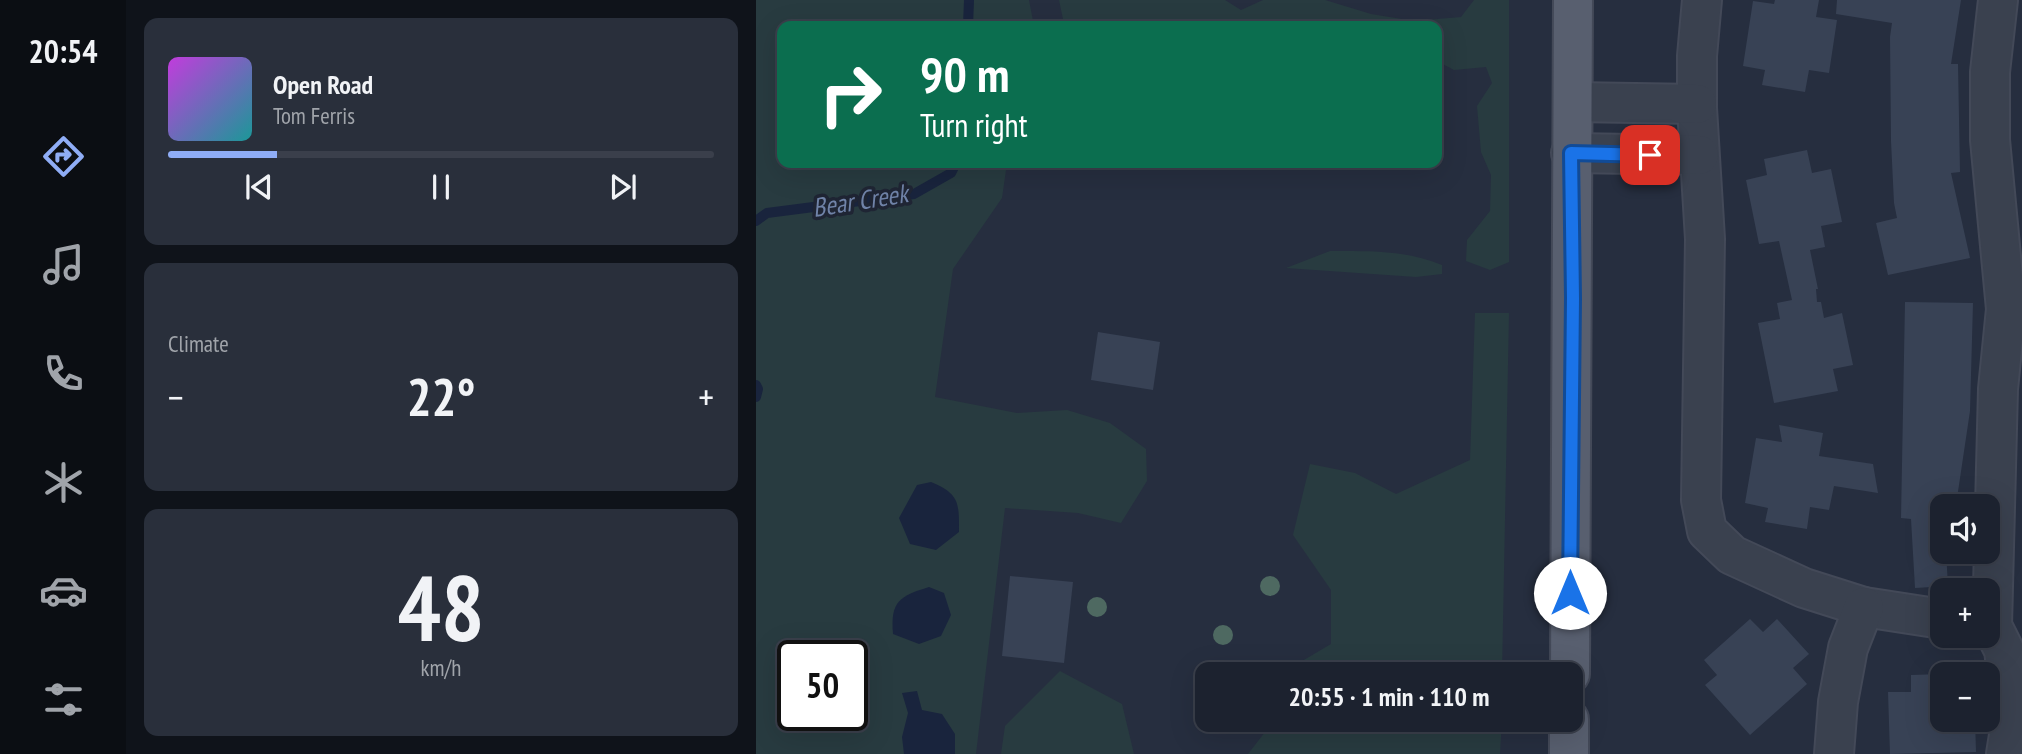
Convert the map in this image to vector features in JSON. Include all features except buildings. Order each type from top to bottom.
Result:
[{"type":"main road","points":[[1570,662],[1573,0]]},
{"type":"main road","points":[[1569,732],[1569,754]]},
{"type":"lane","points":[[1702,0],[1697,56],[1697,104],[1704,239],[1701,500],[1707,531],[1732,555],[1804,588],[1864,607],[1930,617]]},
{"type":"lane","points":[[1992,578],[1998,389],[2006,309],[1990,140],[1990,72],[1998,0]]},
{"type":"lane","points":[[1573,102],[1697,104]]},
{"type":"lane","points":[[1571,153],[1699,155]]},
{"type":"lane","points":[[1834,754],[1838,702],[1848,648],[1864,607]]},
{"type":"lane","points":[[2000,643],[2004,650],[2017,717],[2006,754]]},
{"type":"green space","points":[[756,0],[1029,0],[1033,21],[777,21],[777,168],[1006,168],[1002,198],[953,269],[935,397],[1017,413],[1067,410],[1110,423],[1146,449],[1147,481],[1121,523],[1078,513],[1005,508],[976,754],[756,754]]},
{"type":"green space","points":[[1059,0],[1225,0],[1241,10],[1263,0],[1325,0],[1371,14],[1414,21],[1063,21]]},
{"type":"green space","points":[[1474,0],[1509,0],[1509,262],[1490,270],[1466,261],[1467,240],[1490,211],[1491,175],[1481,152],[1477,106],[1492,83],[1486,67],[1454,70],[1442,64],[1442,21],[1414,21],[1461,17]]},
{"type":"green space","points":[[1330,251],[1387,252],[1415,256],[1442,265],[1442,274],[1416,277],[1286,268]]},
{"type":"green space","points":[[1475,313],[1509,313],[1502,662],[1300,662],[1331,644],[1331,590],[1293,535],[1310,464],[1355,473],[1396,494],[1470,460]]},
{"type":"green space","points":[[1060,671],[1122,704],[1134,754],[1001,754],[1005,726]]},
{"type":"green space","points":[[1265,732],[1501,732],[1500,754],[1248,754]]},
{"type":"water","points":[[931,482],[953,495],[959,514],[959,532],[936,550],[910,544],[899,518],[917,485]]},
{"type":"water","points":[[929,587],[944,593],[951,615],[941,636],[919,644],[893,634],[895,607],[904,597]]},
{"type":"water","points":[[917,691],[922,710],[942,714],[955,734],[955,754],[904,754],[902,737],[908,713],[902,693]]},
{"type":"waterway","name":"Bear Creek","points":[[968,21],[969,0]]},
{"type":"waterway","name":"Bear Creek","points":[[756,221],[767,213],[914,194],[951,173],[954,168]]},
{"type":"waterway","name":"Bear Creek","points":[[756,385],[756,397]]},
{"type":"route","points":[[1570,593],[1573,298],[1571,153],[1650,155]]}]
